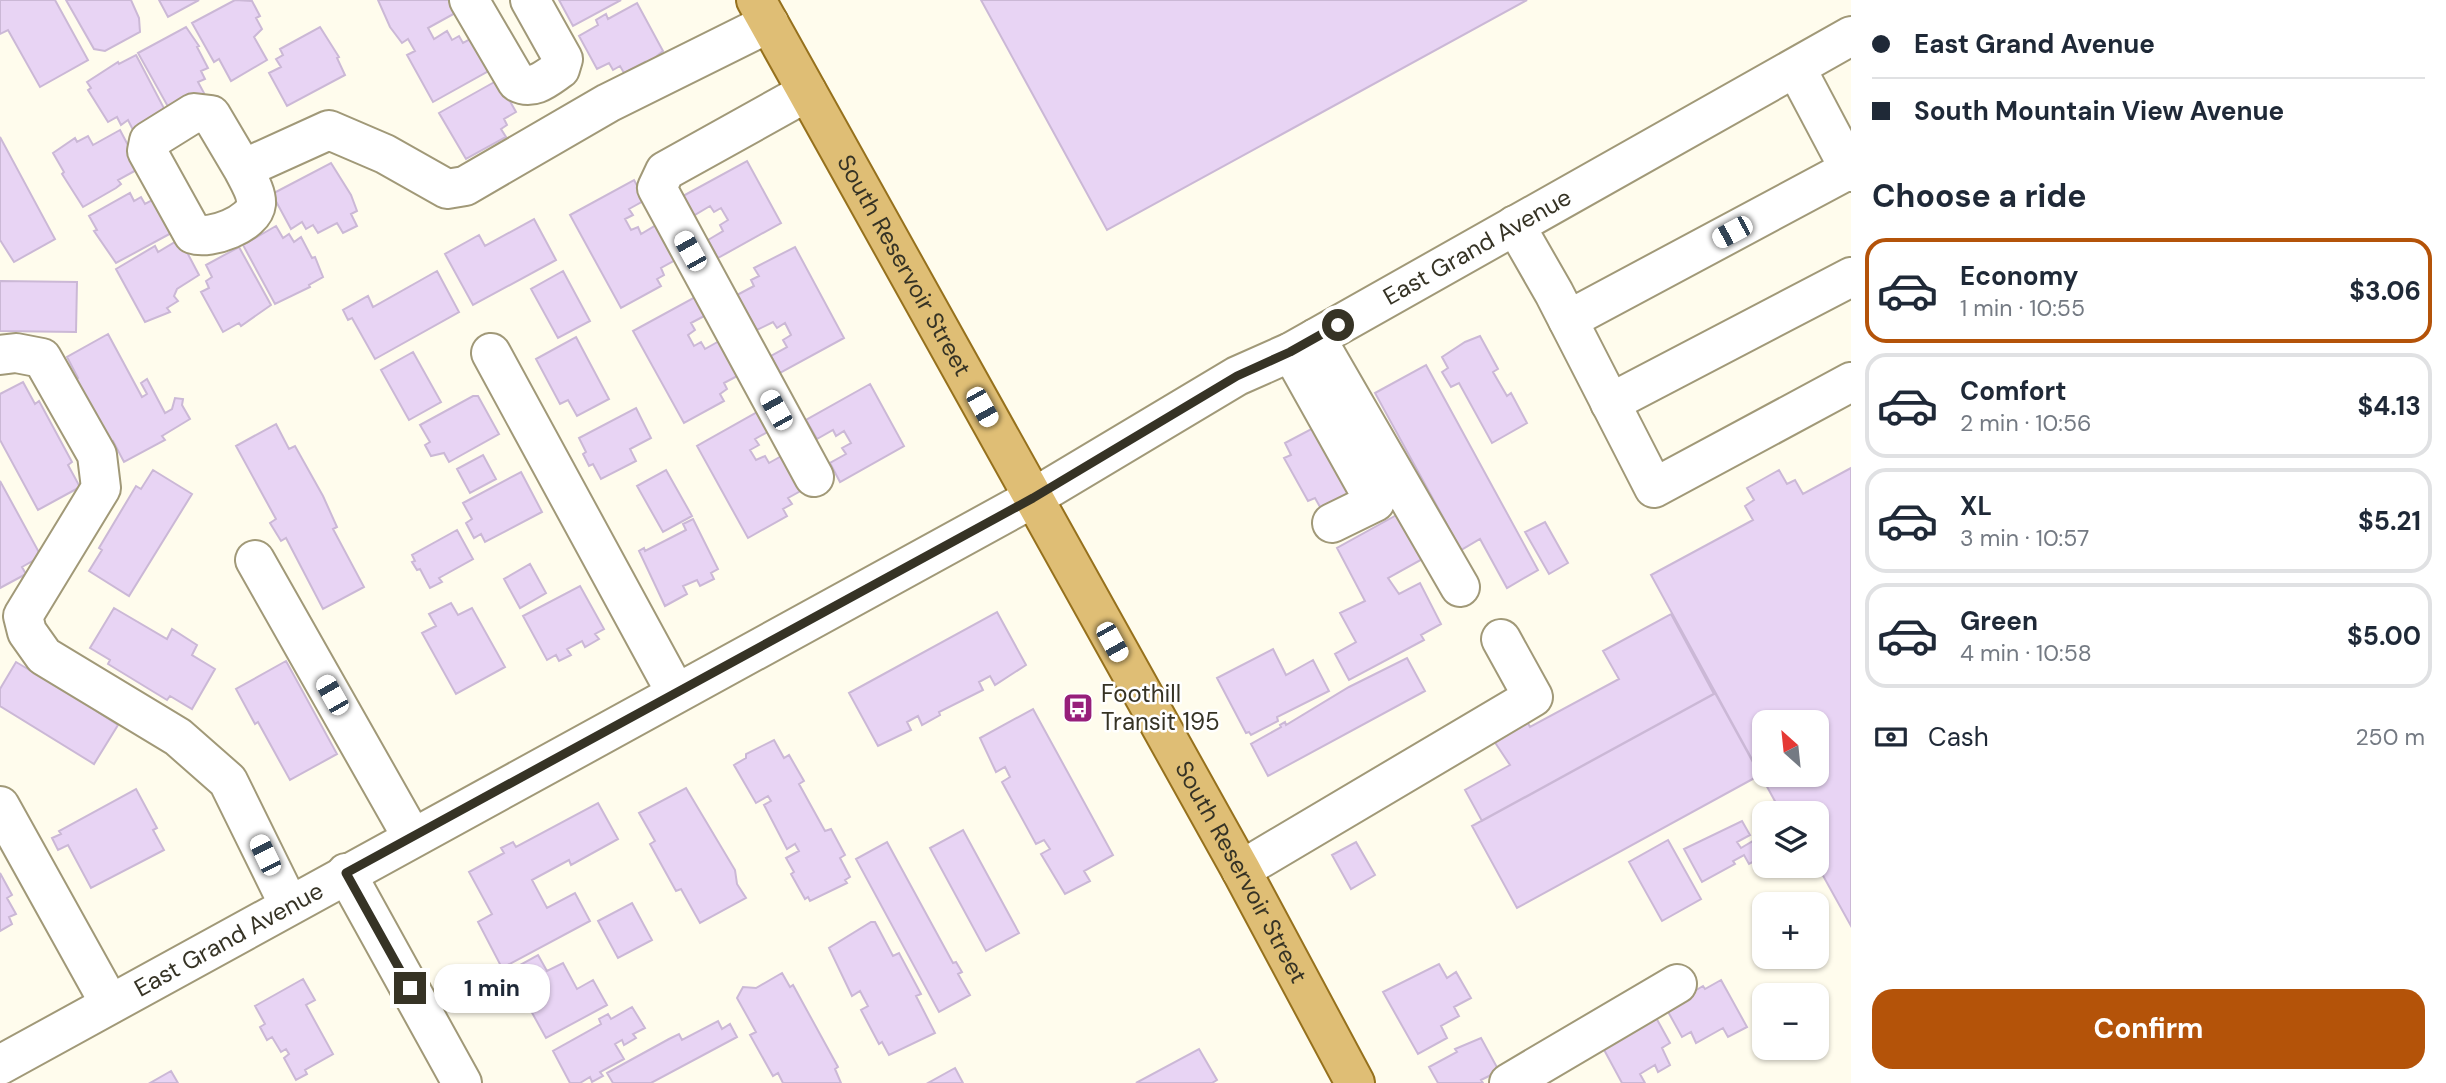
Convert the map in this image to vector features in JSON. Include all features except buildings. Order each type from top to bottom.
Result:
[{"type":"main road","name":"South Reservoir Street","points":[[763,11],[1241,870],[1354,1083]]},
{"type":"street","points":[[469,0],[517,82],[533,86],[561,69],[563,59],[530,0]]},
{"type":"street","points":[[243,169],[328,130],[384,154],[447,189],[465,186],[575,124],[763,11]]},
{"type":"street","name":"East Grand Avenue","points":[[0,1065],[1033,498],[1237,376],[1303,345],[1851,36]]},
{"type":"street","points":[[1568,320],[1850,171],[1796,68]]},
{"type":"street","points":[[547,78],[575,124]]},
{"type":"street","points":[[807,92],[665,172],[657,188],[814,477]]},
{"type":"street","points":[[1515,225],[1568,320],[1654,488],[1851,382]]},
{"type":"street","points":[[1610,402],[1851,276]]},
{"type":"street","points":[[1303,345],[1375,502],[1332,523]]},
{"type":"street","points":[[1303,345],[1460,587]]},
{"type":"street","points":[[0,355],[16,353],[42,358],[97,454],[101,488],[23,616],[27,632],[44,656],[178,737],[228,781],[289,905]]},
{"type":"street","points":[[491,353],[676,693]]},
{"type":"street","points":[[255,560],[412,837]]},
{"type":"street","points":[[1241,870],[1532,697],[1500,639]]},
{"type":"street","points":[[0,806],[110,1004]]},
{"type":"street","points":[[346,873],[462,1083]]},
{"type":"street","points":[[1509,1083],[1677,984]]},
{"type":"place","name":"Foothill Transit 195","points":[[1078,708]]},
{"type":"route","points":[[410,988],[346,873],[1033,498],[1237,376],[1290,352],[1338,325]]}]
